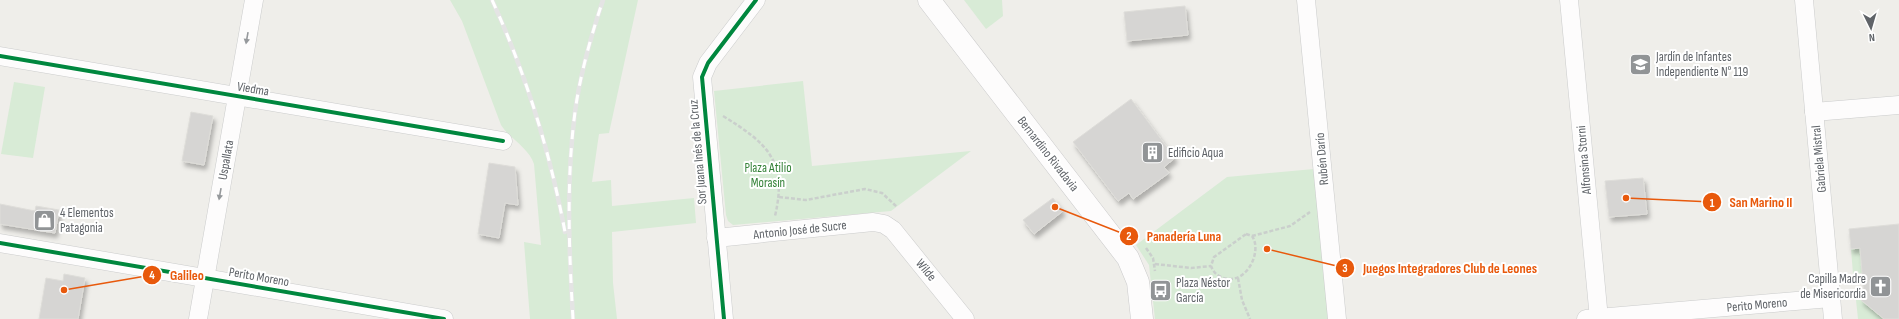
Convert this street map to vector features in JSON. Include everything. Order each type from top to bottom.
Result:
[{"type":"main road","name":"Bernardino Rivadavia","points":[[929,0],[1128,258],[1138,282],[1142,319]]},
{"type":"street","name":"Uspallata","points":[[198,319],[254,0]]},
{"type":"street","name":"Sor Juana Inés de la Cruz","points":[[724,319],[702,77],[708,63],[756,0]]},
{"type":"street","name":"Rubén Darío","points":[[1306,0],[1337,319]]},
{"type":"street","name":"Alfonsina Storni","points":[[1569,0],[1595,319]]},
{"type":"street","name":"Gabriela Mistral","points":[[1804,0],[1833,319]]},
{"type":"street","name":"Viedma","points":[[0,56],[503,142]]},
{"type":"street","points":[[1814,112],[1899,105]]},
{"type":"street","name":"Antonio José de Sucre","points":[[716,238],[870,223],[887,216]]},
{"type":"street","name":"Wilde","points":[[887,216],[893,230],[965,319]]},
{"type":"street","name":"Perito Moreno","points":[[0,243],[444,319]]},
{"type":"street","name":"Perito Moreno","points":[[1595,319],[1831,298]]},
{"type":"path","points":[[721,122],[720,114],[752,134],[768,152],[778,174],[779,197],[774,218],[782,218]]},
{"type":"path","points":[[779,197],[806,200],[866,189],[882,193],[897,207],[887,216]]},
{"type":"path","points":[[1252,236],[1254,246],[1252,262],[1245,273],[1238,278],[1230,279],[1215,273],[1211,266],[1212,260],[1216,255],[1244,235],[1252,236],[1296,224],[1313,209]]},
{"type":"path","points":[[1155,264],[1191,268],[1211,266]]},
{"type":"path","points":[[1238,278],[1242,300],[1250,319]]},
{"type":"green space","points":[[450,0],[638,0],[609,133],[599,134],[592,182],[611,180],[612,206],[694,198],[696,223],[612,232],[613,283],[617,319],[530,319],[524,242],[541,245],[534,164],[532,158],[524,148],[509,135],[501,125],[462,21]]},
{"type":"green space","points":[[964,0],[1002,0],[1003,16],[986,29]]},
{"type":"green space","name":"Plaza Atilio Morasín","points":[[803,81],[812,166],[971,151],[891,211],[733,225],[728,221],[726,215],[714,91]]},
{"type":"green space","points":[[14,82],[45,87],[33,158],[1,154]]},
{"type":"green space","points":[[1314,169],[1328,319],[1155,319],[1149,265],[1136,245],[1227,177]]},
{"type":"green space","points":[[1894,245],[1886,270],[1853,274],[1851,249]]},
{"type":"green space","points":[[1856,300],[1861,300],[1884,319],[1858,319]]},
{"type":"building","points":[[1185,6],[1188,35],[1127,41],[1124,12]]},
{"type":"building","name":"Edificio Aqua","points":[[1131,99],[1175,158],[1164,167],[1169,173],[1133,199],[1129,193],[1118,201],[1073,142]]},
{"type":"building","points":[[191,112],[213,116],[204,165],[182,161]]},
{"type":"building","points":[[489,163],[515,167],[518,205],[505,203],[499,238],[478,234]]},
{"type":"building","points":[[1643,178],[1647,214],[1609,217],[1605,181]]},
{"type":"building","points":[[1053,198],[1063,211],[1034,234],[1023,220]]},
{"type":"building","points":[[0,204],[35,211],[36,206],[59,210],[55,233],[0,224]]},
{"type":"building","points":[[1899,224],[1899,319],[1884,319],[1861,300],[1864,296],[1860,248],[1851,249],[1849,229]]},
{"type":"building","points":[[64,274],[85,278],[78,319],[39,319],[46,278],[63,281]]},
{"type":"railway","points":[[492,0],[516,56],[536,114],[552,172],[565,232]]},
{"type":"railway","points":[[573,319],[569,216],[572,138],[577,98],[583,70],[603,0]]},
{"type":"cycle path","points":[[724,319],[702,77],[708,63],[756,0]]},
{"type":"cycle path","points":[[0,56],[503,141]]},
{"type":"cycle path","points":[[0,243],[444,319]]},
{"type":"place","name":"Jardín de Infantes Independiente N° 119","points":[[1641,64]]},
{"type":"place","name":"Edificio Aqua","points":[[1153,153]]},
{"type":"place","name":"San Marino II","points":[[1626,198]]},
{"type":"place","name":"Panadería Luna","points":[[1055,207]]},
{"type":"place","name":"4 Elementos Patagonia","points":[[45,220]]},
{"type":"place","name":"Juegos Integradores Club de Leones","points":[[1267,249]]},
{"type":"place","name":"Capilla Madre de Misericordia","points":[[1881,286]]},
{"type":"place","name":"Galileo","points":[[64,290]]},
{"type":"place","name":"Plaza Néstor García","points":[[1160,290]]}]
